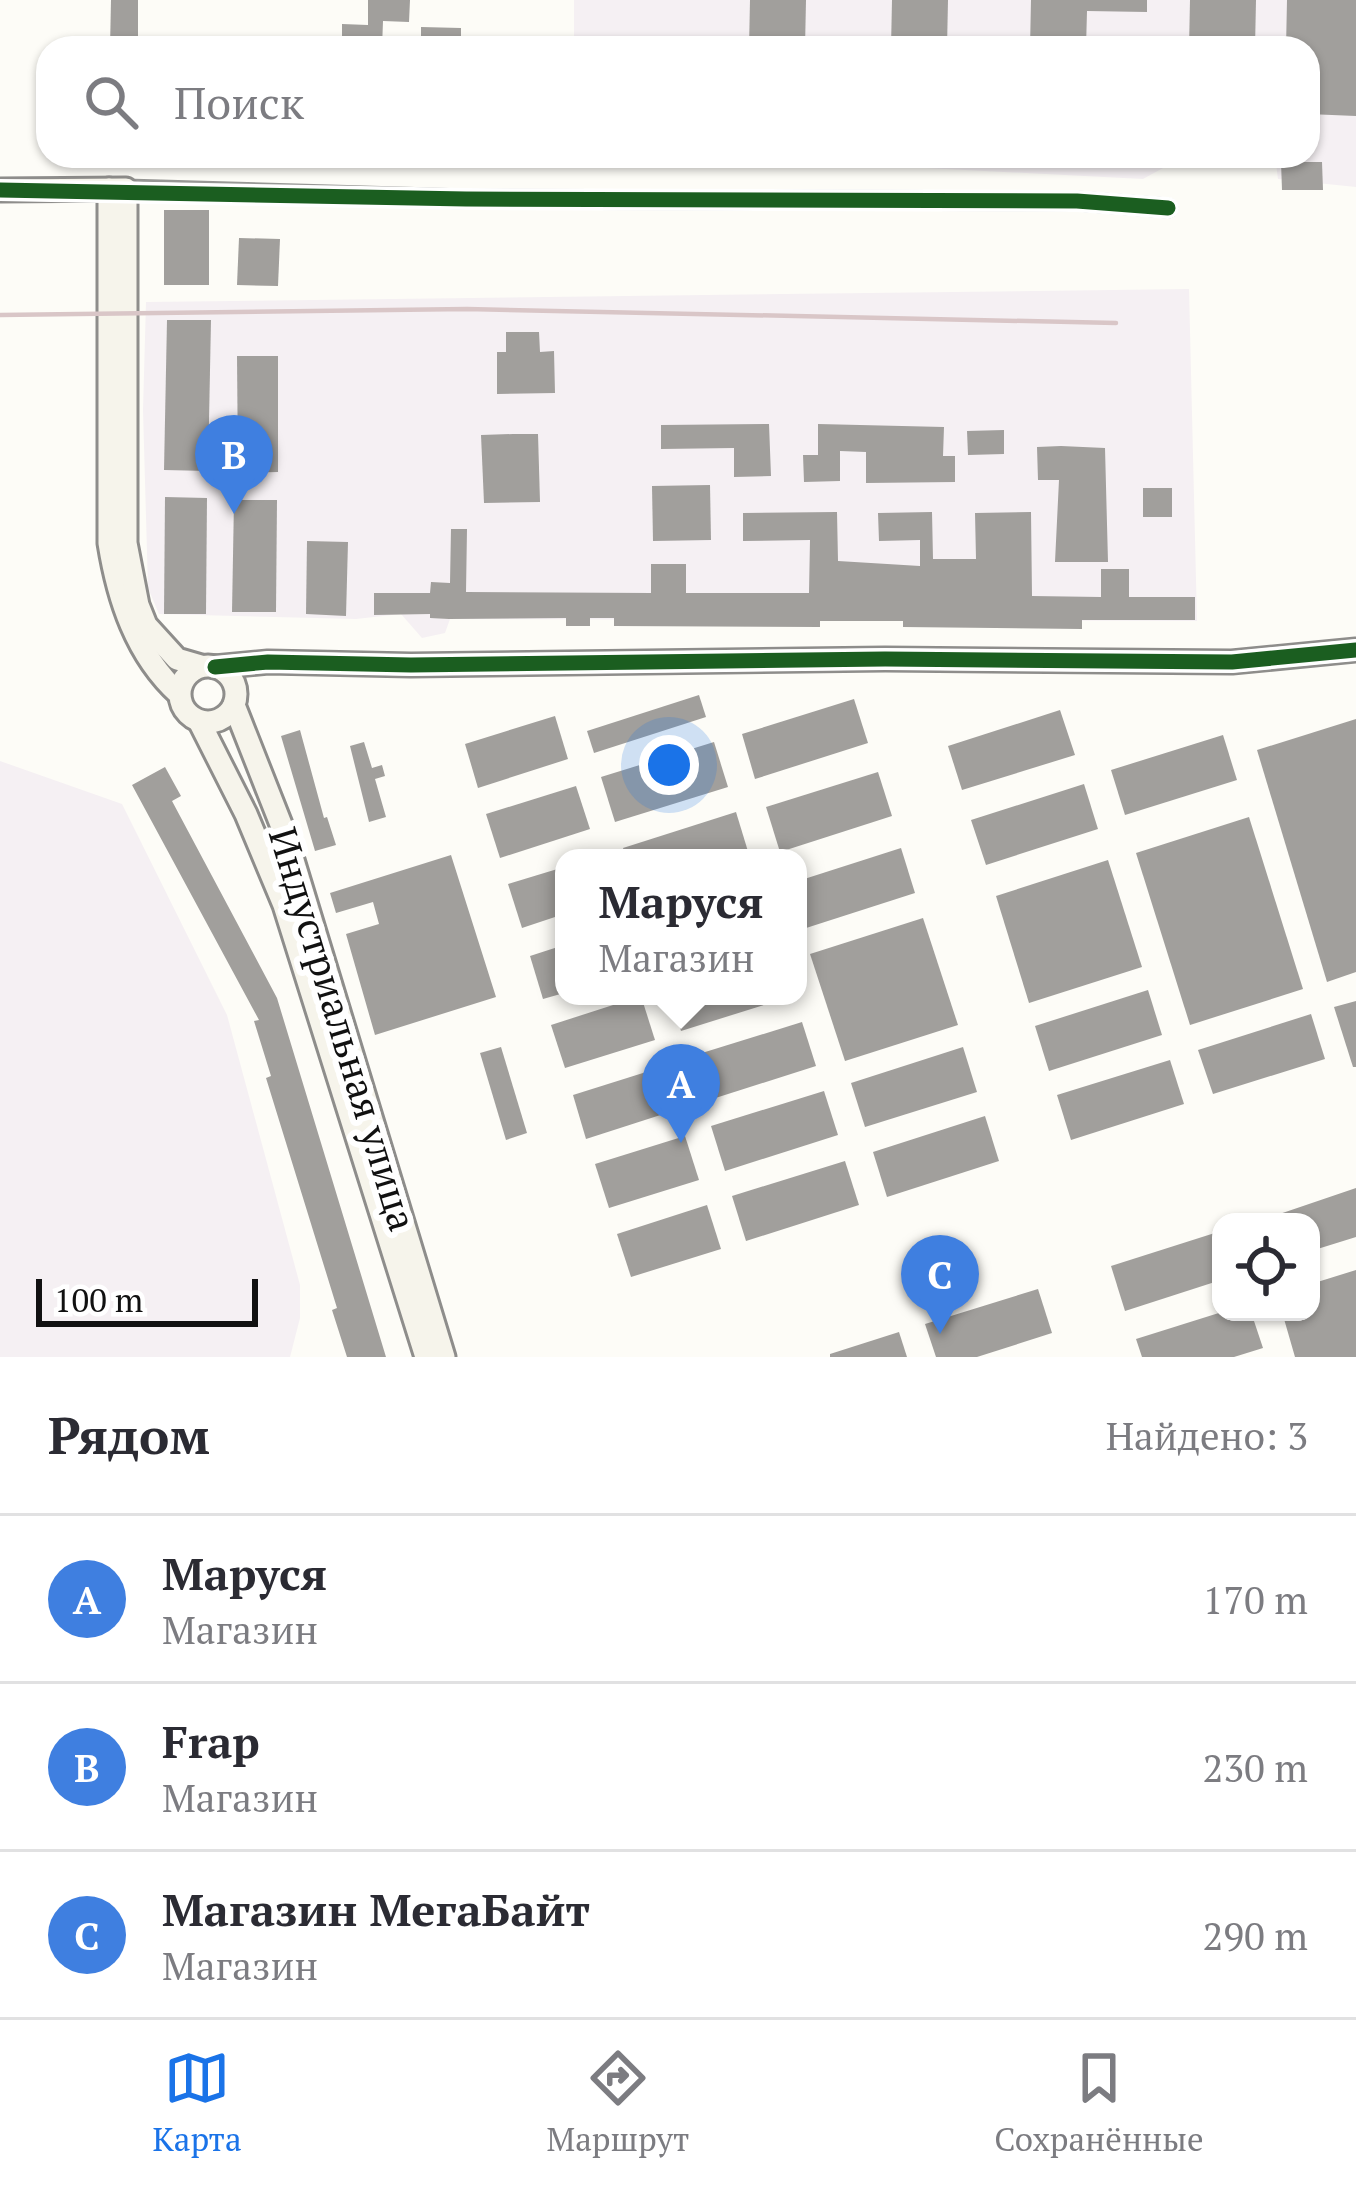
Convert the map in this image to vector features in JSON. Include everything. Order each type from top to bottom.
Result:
[{"type":"street","points":[[117,189],[118,543],[114,574],[135,633],[156,670],[179,694],[189,715],[199,721],[220,720],[262,673],[297,664]]},
{"type":"street","points":[[0,190],[466,199],[1077,201],[1168,208]]},
{"type":"street","points":[[118,543],[146,625],[177,659],[230,676],[235,700]]},
{"type":"street","points":[[179,694],[182,682],[208,666],[885,659],[1232,662],[1356,650]]},
{"type":"street","name":"Индустриальная улица","points":[[235,700],[286,837],[426,1357]]},
{"type":"street","name":"Индустриальная улица","points":[[199,721],[246,814],[284,905],[347,1070],[444,1357]]},
{"type":"shaded area","points":[[574,0],[1356,0],[1356,187],[1278,179],[1277,168],[1320,168],[1320,36],[574,36]]},
{"type":"shaded area","points":[[927,168],[1163,168],[1143,179]]},
{"type":"shaded area","points":[[1189,289],[1197,621],[450,619],[445,633],[422,638],[401,614],[356,619],[159,614],[148,588],[143,410],[146,302]]},
{"type":"shaded area","points":[[0,761],[122,804],[227,1015],[300,1285],[300,1318],[290,1357],[0,1357]]},
{"type":"building","points":[[111,0],[138,0],[138,36],[110,36]]},
{"type":"building","points":[[368,0],[410,0],[409,22],[383,21],[382,36],[342,36],[342,24],[368,25]]},
{"type":"building","points":[[750,0],[806,0],[805,36],[749,36]]},
{"type":"building","points":[[892,0],[948,0],[947,36],[891,36]]},
{"type":"building","points":[[1031,0],[1147,0],[1147,12],[1087,11],[1086,36],[1030,36]]},
{"type":"building","points":[[1190,0],[1256,0],[1255,36],[1189,36]]},
{"type":"building","points":[[1287,0],[1356,0],[1356,116],[1320,114],[1320,36],[1286,36]]},
{"type":"building","points":[[421,27],[461,28],[461,36],[421,36]]},
{"type":"building","points":[[1322,162],[1323,190],[1282,190],[1281,168],[1320,168]]},
{"type":"building","points":[[164,210],[209,210],[209,285],[164,285]]},
{"type":"building","points":[[239,238],[280,239],[278,286],[237,285]]},
{"type":"building","points":[[167,320],[211,320],[208,471],[164,470]]},
{"type":"building","points":[[506,332],[539,332],[540,352],[554,351],[555,393],[497,394],[497,352],[506,352]]},
{"type":"building","points":[[237,356],[278,356],[278,472],[238,473]]},
{"type":"building","points":[[769,424],[771,476],[734,477],[734,448],[661,449],[661,425]]},
{"type":"building","points":[[818,424],[944,427],[943,456],[955,456],[955,482],[866,483],[866,452],[840,451],[840,481],[804,482],[803,455],[818,455]]},
{"type":"building","points":[[1004,430],[1004,454],[968,455],[967,431]]},
{"type":"building","points":[[538,434],[540,502],[484,503],[481,435]]},
{"type":"building","points":[[1037,447],[1105,448],[1108,562],[1055,562],[1059,480],[1038,480]]},
{"type":"building","points":[[710,485],[711,540],[653,541],[652,486]]},
{"type":"building","points":[[1143,488],[1172,488],[1172,517],[1143,517]]},
{"type":"building","points":[[165,497],[207,498],[206,614],[164,614]]},
{"type":"building","points":[[234,500],[277,500],[276,612],[232,612]]},
{"type":"building","points":[[837,512],[838,561],[920,566],[920,540],[879,541],[878,513],[932,512],[933,559],[976,559],[975,513],[1031,512],[1032,596],[1101,597],[1101,569],[1129,569],[1129,597],[1195,597],[1195,620],[1082,620],[1082,629],[903,627],[903,621],[820,621],[820,627],[614,626],[614,618],[590,618],[590,626],[566,626],[566,618],[374,615],[374,593],[430,593],[431,582],[450,583],[451,529],[467,529],[466,592],[651,593],[651,564],[686,564],[686,593],[809,593],[810,540],[743,541],[743,513]]},
{"type":"building","points":[[307,541],[348,542],[346,616],[306,614]]},
{"type":"building","points":[[699,695],[706,717],[594,753],[587,731]]},
{"type":"building","points":[[854,699],[868,743],[755,779],[742,734]]},
{"type":"building","points":[[1060,710],[1075,755],[962,790],[948,746]]},
{"type":"building","points":[[555,716],[568,759],[478,788],[465,744]]},
{"type":"building","points":[[1356,719],[1356,972],[1327,982],[1257,750]]},
{"type":"building","points":[[300,730],[336,845],[315,851],[281,736]]},
{"type":"building","points":[[1223,735],[1237,780],[1125,815],[1111,770]]},
{"type":"building","points":[[364,742],[372,768],[382,765],[385,776],[375,779],[386,817],[369,822],[350,746]]},
{"type":"building","points":[[714,742],[728,787],[615,822],[601,777]]},
{"type":"building","points":[[165,767],[181,796],[172,801],[277,998],[386,1357],[347,1357],[332,1310],[337,1308],[266,1078],[271,1076],[254,1021],[259,1020],[132,785]]},
{"type":"building","points":[[878,772],[892,816],[779,849],[766,807]]},
{"type":"building","points":[[1084,784],[1098,829],[986,865],[971,820]]},
{"type":"building","points":[[576,786],[590,829],[500,858],[486,814]]},
{"type":"building","points":[[736,812],[747,849],[623,849]]},
{"type":"building","points":[[1249,817],[1303,989],[1190,1025],[1136,853]]},
{"type":"building","points":[[901,848],[915,893],[807,928],[807,878]]},
{"type":"building","points":[[451,855],[496,997],[375,1035],[346,934],[379,924],[373,902],[336,913],[330,893]]},
{"type":"building","points":[[1108,860],[1142,967],[1029,1003],[996,896]]},
{"type":"building","points":[[555,870],[555,917],[522,928],[508,884]]},
{"type":"building","points":[[923,918],[958,1025],[845,1061],[810,954]]},
{"type":"building","points":[[555,948],[555,996],[543,999],[530,956]]},
{"type":"building","points":[[1148,990],[1162,1035],[1049,1071],[1035,1026]]},
{"type":"building","points":[[1356,1001],[1356,1067],[1353,1067],[1334,1007]]},
{"type":"building","points":[[613,1005],[644,1005],[655,1040],[565,1068],[551,1025]]},
{"type":"building","points":[[673,1005],[764,1005],[681,1031]]},
{"type":"building","points":[[1311,1014],[1325,1059],[1213,1094],[1198,1050]]},
{"type":"building","points":[[802,1022],[816,1066],[703,1102],[689,1057]]},
{"type":"building","points":[[501,1047],[527,1133],[506,1140],[480,1053]]},
{"type":"building","points":[[963,1047],[977,1092],[865,1127],[851,1083]]},
{"type":"building","points":[[1170,1060],[1184,1104],[1071,1140],[1057,1095]]},
{"type":"building","points":[[662,1067],[676,1110],[586,1139],[573,1095]]},
{"type":"building","points":[[824,1091],[838,1135],[725,1171],[711,1126]]},
{"type":"building","points":[[985,1116],[999,1161],[887,1197],[873,1152]]},
{"type":"building","points":[[685,1136],[699,1180],[609,1208],[595,1164]]},
{"type":"building","points":[[845,1161],[859,1205],[746,1241],[732,1196]]},
{"type":"building","points":[[1356,1188],[1356,1237],[1320,1248],[1320,1213],[1282,1213]]},
{"type":"building","points":[[707,1205],[721,1249],[631,1277],[617,1234]]},
{"type":"building","points":[[1212,1234],[1212,1283],[1125,1311],[1111,1266]]},
{"type":"building","points":[[1356,1270],[1356,1357],[1295,1357],[1285,1321],[1320,1321],[1320,1281]]},
{"type":"building","points":[[1038,1289],[1052,1333],[977,1357],[936,1357],[925,1324]]},
{"type":"building","points":[[1212,1315],[1212,1321],[1254,1321],[1263,1348],[1234,1357],[1142,1357],[1136,1339]]},
{"type":"building","points":[[899,1332],[907,1357],[830,1357],[830,1354]]},
{"type":"railway","points":[[0,315],[467,309],[1116,323]]},
{"type":"cycle path","points":[[0,190],[466,199],[1077,201],[1168,208]]},
{"type":"cycle path","points":[[215,667],[268,662],[1232,662],[1356,650]]},
{"type":"place","name":"Frap","points":[[234,514]]},
{"type":"place","name":"Маруся","points":[[681,1143]]},
{"type":"place","name":"Магазин МегаБайт","points":[[940,1334]]}]
